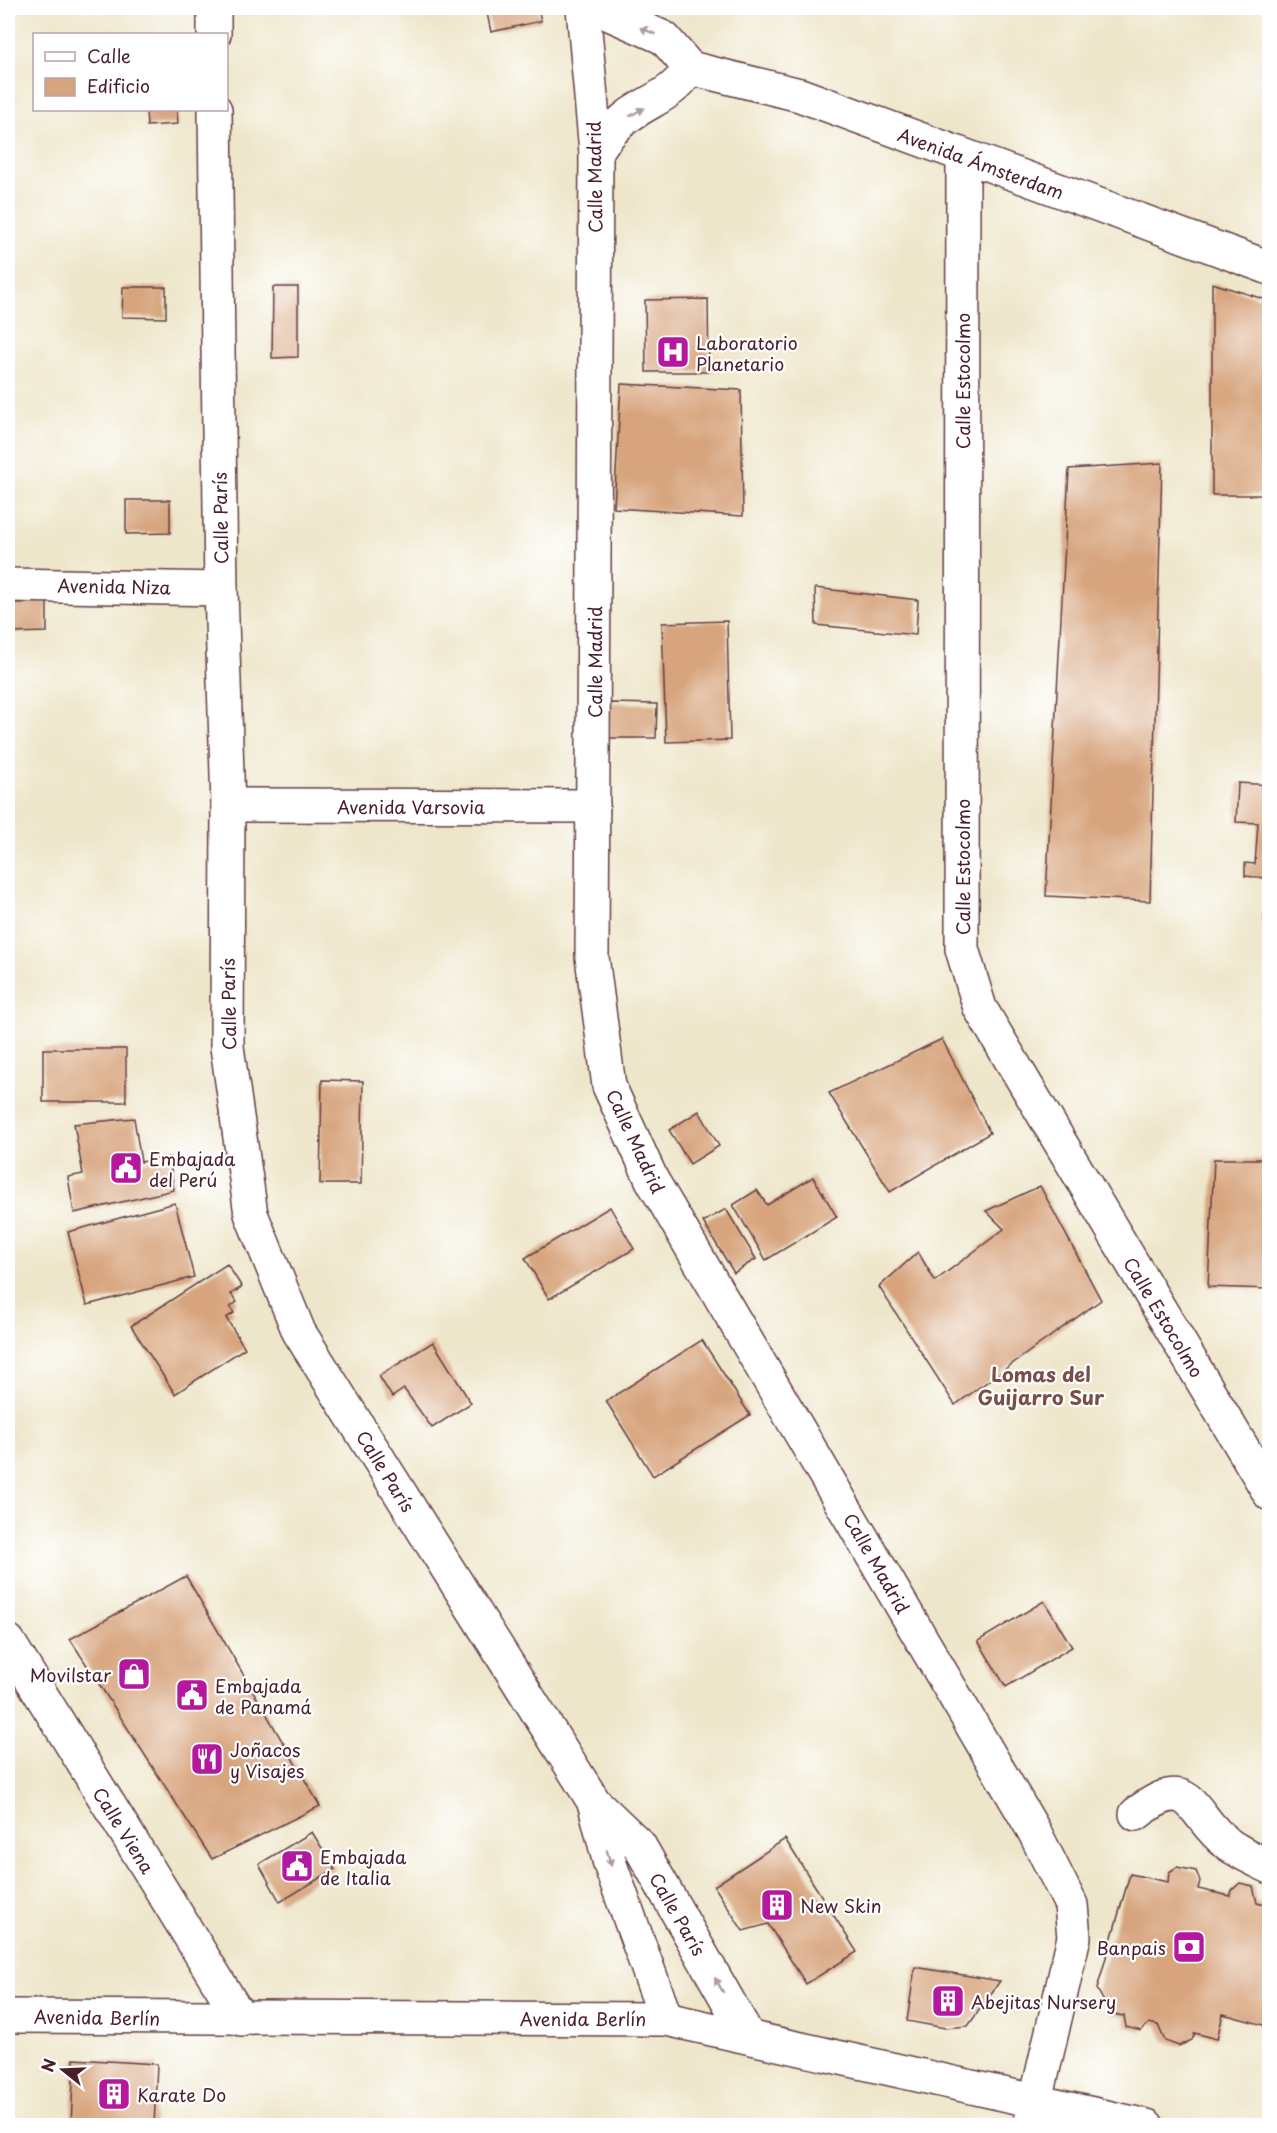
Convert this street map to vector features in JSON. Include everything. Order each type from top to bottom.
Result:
[{"type":"street","points":[[214,8],[214,33]]},
{"type":"street","name":"Calle Madrid","points":[[583,8],[596,152],[592,957],[609,1086],[652,1180],[1034,1831],[1071,1905],[1074,1937],[1033,2113]]},
{"type":"street","points":[[596,8],[664,38],[690,68],[678,86],[627,117],[609,132],[596,152]]},
{"type":"street","name":"Avenida Ámsterdam","points":[[690,68],[800,95],[1269,268]]},
{"type":"street","name":"Calle París","points":[[215,111],[221,589],[228,806],[227,1047],[250,1214],[299,1332],[594,1802],[639,1845],[748,2036]]},
{"type":"street","name":"Calle Estocolmo","points":[[963,157],[962,949],[980,1008],[1269,1494]]},
{"type":"street","name":"Avenida Niza","points":[[8,585],[221,589]]},
{"type":"street","name":"Avenida Varsovia","points":[[228,806],[593,806]]},
{"type":"street","name":"Calle Viena","points":[[8,1641],[241,2019]]},
{"type":"street","points":[[1136,1814],[1156,1798],[1166,1794],[1180,1795],[1200,1812],[1227,1844],[1269,1867]]},
{"type":"street","name":"Calle París","points":[[594,1802],[610,1864],[666,2019]]},
{"type":"street","name":"Avenida Berlín","points":[[8,2016],[241,2019],[666,2019],[748,2036],[1033,2113],[1147,2126]]},
{"type":"building","points":[[486,8],[538,8],[541,21],[491,32]]},
{"type":"building","points":[[146,111],[177,111],[178,124],[147,126]]},
{"type":"building","points":[[1212,283],[1270,301],[1270,495],[1212,495]]},
{"type":"building","points":[[123,287],[166,287],[166,318],[122,317]]},
{"type":"building","points":[[273,287],[298,287],[298,357],[272,358]]},
{"type":"building","name":"Laboratorio Planetario","points":[[708,299],[709,372],[646,372],[645,300]]},
{"type":"building","points":[[621,384],[741,390],[743,516],[614,508]]},
{"type":"building","points":[[1162,463],[1150,901],[1046,896],[1069,469]]},
{"type":"building","points":[[126,500],[170,500],[170,533],[126,534]]},
{"type":"building","points":[[815,588],[918,600],[916,635],[816,625]]},
{"type":"building","points":[[47,602],[47,632],[11,633],[11,603]]},
{"type":"building","points":[[727,621],[730,740],[666,742],[662,623]]},
{"type":"building","points":[[610,703],[657,704],[656,738],[609,738]]},
{"type":"building","points":[[1238,783],[1270,785],[1270,923],[1264,923],[1267,878],[1245,876],[1245,863],[1255,864],[1258,823],[1236,822]]},
{"type":"building","points":[[942,1039],[990,1133],[890,1192],[829,1093]]},
{"type":"building","points":[[43,1049],[126,1049],[126,1102],[43,1102]]},
{"type":"building","points":[[322,1080],[363,1081],[361,1184],[320,1184]]},
{"type":"building","points":[[699,1111],[719,1146],[690,1164],[669,1130]]},
{"type":"building","name":"Embajada del Perú","points":[[134,1118],[141,1162],[169,1157],[174,1190],[74,1213],[68,1177],[83,1174],[74,1124]]},
{"type":"building","points":[[1214,1159],[1270,1159],[1270,1289],[1208,1287]]},
{"type":"building","points":[[813,1177],[837,1217],[766,1260],[733,1205],[757,1190],[767,1205]]},
{"type":"building","points":[[1040,1186],[1101,1300],[955,1405],[879,1287],[918,1252],[935,1281],[1004,1229],[986,1211]]},
{"type":"building","points":[[175,1203],[194,1277],[87,1305],[68,1232]]},
{"type":"building","points":[[610,1207],[634,1249],[549,1299],[525,1258]]},
{"type":"building","points":[[726,1209],[756,1259],[734,1273],[703,1222]]},
{"type":"building","points":[[227,1264],[242,1287],[231,1294],[237,1302],[230,1307],[234,1313],[226,1318],[245,1348],[175,1394],[131,1326]]},
{"type":"building","points":[[702,1340],[750,1415],[653,1476],[606,1401]]},
{"type":"building","points":[[433,1342],[471,1403],[432,1428],[404,1389],[392,1397],[379,1376]]},
{"type":"building","points":[[186,1576],[320,1806],[212,1859],[70,1639]]},
{"type":"building","points":[[1044,1601],[1072,1647],[1006,1687],[978,1641]]},
{"type":"building","name":"Embajada de Italia","points":[[312,1832],[335,1869],[280,1902],[259,1864]]},
{"type":"building","name":"New Skin","points":[[785,1839],[857,1952],[806,1984],[768,1924],[743,1931],[714,1886]]},
{"type":"building","name":"Banpais","points":[[1177,1867],[1196,1871],[1200,1881],[1198,1889],[1230,1896],[1232,1890],[1240,1883],[1253,1886],[1257,1903],[1270,1906],[1270,2038],[1267,2037],[1264,2025],[1223,2014],[1217,2039],[1195,2033],[1192,2040],[1179,2046],[1165,2041],[1158,2025],[1149,2023],[1141,2031],[1126,2027],[1124,2016],[1111,2014],[1097,1989],[1130,1874],[1168,1882],[1169,1872]]},
{"type":"building","name":"Abejitas Nursery","points":[[915,1967],[1000,1981],[968,2026],[945,2028],[907,2021]]},
{"type":"building","name":"Karate Do","points":[[74,2059],[157,2064],[154,2126],[71,2125]]},
{"type":"place","name":"Laboratorio Planetario","points":[[673,352]]},
{"type":"place","name":"Embajada del Perú","points":[[126,1168]]},
{"type":"place","name":"Movilstar","points":[[134,1674]]},
{"type":"place","name":"Embajada de Panamá","points":[[192,1695]]},
{"type":"place","name":"Joñacos y Visajes","points":[[207,1759]]},
{"type":"place","name":"Embajada de Italia","points":[[297,1866]]},
{"type":"place","name":"New Skin","points":[[777,1905]]},
{"type":"place","name":"Banpais","points":[[1189,1947]]},
{"type":"place","name":"Abejitas Nursery","points":[[948,2001]]},
{"type":"place","name":"Karate Do","points":[[114,2094]]},
{"type":"district","name":"Lomas del Guijarro Sur","points":[[1041,1386]]}]
